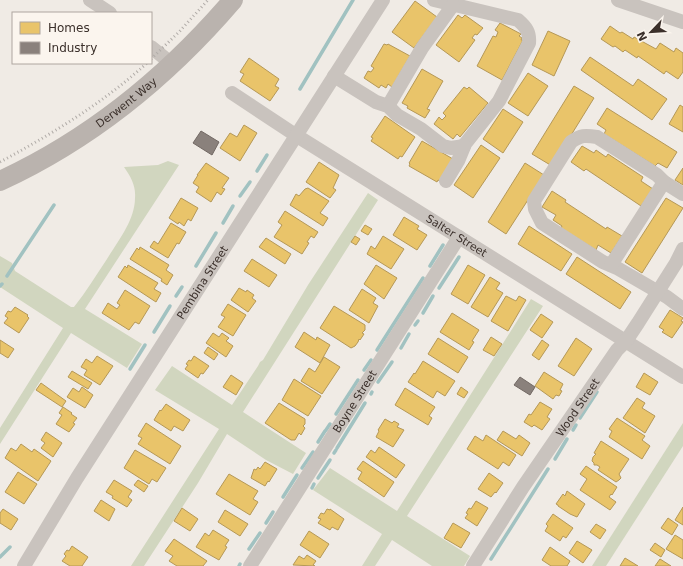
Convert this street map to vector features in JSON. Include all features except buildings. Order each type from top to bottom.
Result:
[{"type":"main road","name":"Derwent Way","points":[[0,181],[47,157],[98,125],[142,91],[203,34],[233,0]]},
{"type":"street","points":[[90,0],[108,12]]},
{"type":"street","name":"Pembina Street","points":[[24,566],[77,478],[383,0]]},
{"type":"street","points":[[434,0],[518,20],[525,26],[530,35],[529,44],[499,101],[464,146],[458,161],[446,181]]},
{"type":"street","points":[[618,0],[683,22]]},
{"type":"street","points":[[388,106],[422,48],[453,5]]},
{"type":"street","points":[[152,48],[172,64]]},
{"type":"street","points":[[334,76],[376,102],[388,106],[397,115],[421,129],[443,146],[451,148],[464,146]]},
{"type":"street","name":"Salter Street","points":[[232,93],[296,136],[683,377]]},
{"type":"street","points":[[683,194],[664,182],[657,175],[597,137],[588,135],[580,136],[571,142],[534,201],[535,209],[542,223],[603,262],[658,292],[683,309]]},
{"type":"street","points":[[611,265],[664,182]]},
{"type":"street","name":"Boyne Street","points":[[250,566],[459,237]]},
{"type":"street","name":"Wood Street","points":[[473,566],[527,481],[617,350],[626,341],[676,264],[683,249]]},
{"type":"green space","points":[[168,161],[179,165],[85,309],[142,344],[127,368],[71,333],[0,444],[0,428],[63,328],[0,287],[0,256],[12,263],[15,271],[71,307],[74,307],[121,238],[132,214],[135,190],[131,178],[124,167],[158,165]]},
{"type":"green space","points":[[368,193],[378,200],[243,412],[306,453],[293,474],[266,460],[227,434],[198,483],[144,566],[131,566],[219,429],[155,390],[172,366],[232,405],[260,362],[263,360],[308,285]]},
{"type":"green space","points":[[531,299],[543,306],[407,516],[470,556],[464,566],[432,566],[392,540],[375,566],[362,566],[382,534],[313,490],[330,468],[397,511]]},
{"type":"green space","points":[[683,423],[683,446],[606,566],[592,566]]},
{"type":"waterway","points":[[300,89],[353,0]]},
{"type":"waterway","points":[[257,171],[267,155]]},
{"type":"waterway","points":[[240,196],[250,182]]},
{"type":"waterway","points":[[7,276],[54,205]]},
{"type":"waterway","points":[[223,223],[233,206]]},
{"type":"waterway","points":[[196,266],[216,233]]},
{"type":"waterway","points":[[430,266],[443,245]]},
{"type":"waterway","points":[[439,288],[459,257]]},
{"type":"waterway","points":[[377,350],[423,278]]},
{"type":"waterway","points":[[176,296],[182,287]]},
{"type":"waterway","points":[[423,313],[433,296]]},
{"type":"waterway","points":[[154,332],[170,306]]},
{"type":"waterway","points":[[415,325],[418,321]]},
{"type":"waterway","points":[[401,348],[409,334]]},
{"type":"waterway","points":[[130,369],[145,345]]},
{"type":"waterway","points":[[364,370],[371,360]]},
{"type":"waterway","points":[[378,382],[392,362]]},
{"type":"waterway","points":[[336,414],[358,380]]},
{"type":"waterway","points":[[580,418],[597,392]]},
{"type":"waterway","points":[[337,448],[365,403]]},
{"type":"waterway","points":[[326,430],[330,424]]},
{"type":"waterway","points":[[573,430],[576,425]]},
{"type":"waterway","points":[[318,442],[325,431]]},
{"type":"waterway","points":[[555,459],[567,439]]},
{"type":"waterway","points":[[302,468],[313,452]]},
{"type":"waterway","points":[[318,478],[330,460]]},
{"type":"waterway","points":[[491,559],[548,469]]},
{"type":"waterway","points":[[283,497],[297,475]]},
{"type":"waterway","points":[[312,488],[314,484]]},
{"type":"waterway","points":[[266,523],[273,512]]},
{"type":"waterway","points":[[249,549],[260,533]]},
{"type":"waterway","points":[[0,557],[10,547]]},
{"type":"railway","points":[[152,58],[179,32],[208,0]]},
{"type":"railway","points":[[0,162],[39,140],[95,105],[146,64]]}]
